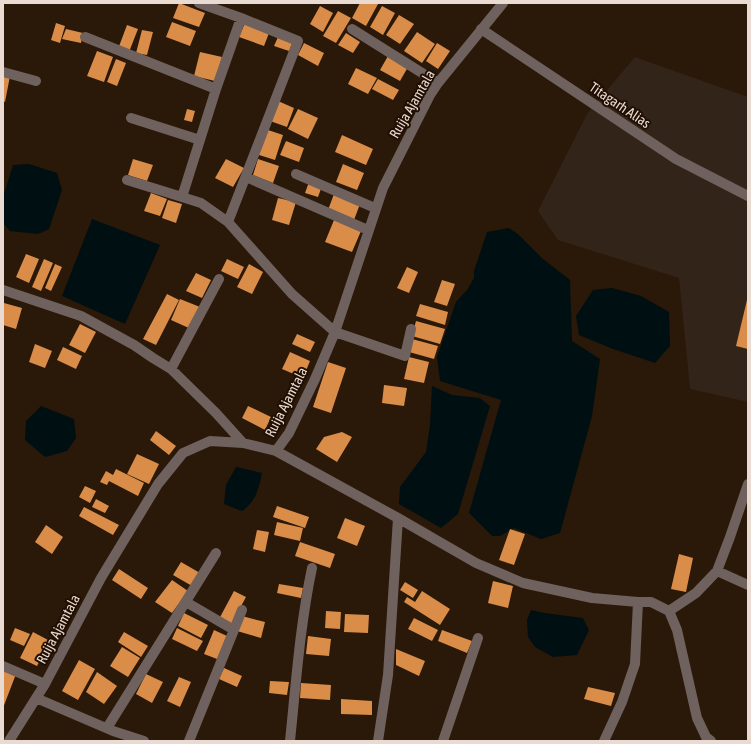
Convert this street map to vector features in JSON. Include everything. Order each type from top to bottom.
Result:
[{"type":"street","points":[[199,3],[298,41],[228,222]]},
{"type":"street","name":"Ruija Ajamtala","points":[[9,741],[45,684],[105,572],[158,484],[183,453],[210,441],[243,443],[276,451],[289,433],[315,379],[335,332],[382,188],[430,95],[481,29],[497,5]]},
{"type":"street","points":[[182,197],[216,88],[241,18]]},
{"type":"street","name":"Titagarh Alias","points":[[481,29],[676,159],[748,196]]},
{"type":"street","points":[[352,30],[438,83]]},
{"type":"street","points":[[85,37],[216,88]]},
{"type":"street","points":[[3,72],[36,81]]},
{"type":"street","points":[[131,118],[200,140]]},
{"type":"street","points":[[296,174],[376,208]]},
{"type":"street","points":[[246,177],[368,230]]},
{"type":"street","points":[[127,180],[201,203],[228,222],[292,294],[335,332],[405,356],[411,329]]},
{"type":"street","points":[[171,369],[219,279]]},
{"type":"street","points":[[3,290],[82,316],[171,369],[216,413],[243,443]]},
{"type":"street","points":[[276,451],[476,563],[523,583],[592,598],[651,602],[669,611],[677,630],[697,718],[706,737],[711,741]]},
{"type":"street","points":[[669,611],[696,593],[717,571],[748,484]]},
{"type":"street","points":[[378,741],[388,675],[398,518]]},
{"type":"street","points":[[107,728],[216,553]]},
{"type":"street","points":[[290,741],[298,658],[307,592],[312,568]]},
{"type":"street","points":[[717,571],[748,585]]},
{"type":"street","points":[[186,602],[234,630]]},
{"type":"street","points":[[604,741],[622,702],[635,664],[638,602]]},
{"type":"street","points":[[189,741],[242,610]]},
{"type":"street","points":[[443,741],[478,638]]},
{"type":"street","points":[[3,666],[45,684]]},
{"type":"street","points":[[36,698],[113,731],[144,741]]},
{"type":"shaded area","points":[[635,57],[748,97],[748,402],[690,389],[679,278],[558,240],[538,211],[587,114]]},
{"type":"shaded area","points":[[29,164],[57,173],[62,190],[49,229],[38,234],[10,231],[3,223],[3,197],[13,165]]},
{"type":"shaded area","points":[[92,219],[160,245],[125,324],[62,296]]},
{"type":"shaded area","points":[[509,228],[519,235],[543,259],[570,280],[572,341],[600,359],[592,416],[560,533],[541,539],[514,528],[500,536],[492,536],[469,513],[501,400],[440,381],[437,357],[456,302],[467,290],[474,278],[474,271],[487,232]]},
{"type":"shaded area","points":[[612,288],[641,296],[669,312],[670,346],[655,363],[613,349],[579,335],[576,316],[593,290]]},
{"type":"shaded area","points":[[432,386],[452,395],[480,398],[490,406],[458,514],[441,528],[399,504],[400,487],[426,452],[430,425]]},
{"type":"shaded area","points":[[41,406],[74,419],[76,438],[67,451],[45,457],[25,440],[26,421]]},
{"type":"shaded area","points":[[236,467],[262,473],[254,499],[242,511],[224,504],[226,485]]},
{"type":"shaded area","points":[[531,610],[583,618],[589,630],[577,655],[553,657],[535,647],[528,637],[527,620]]},
{"type":"building","points":[[179,3],[205,13],[199,27],[173,18]]},
{"type":"building","points":[[360,3],[378,4],[366,26],[352,18]]},
{"type":"building","points":[[320,6],[333,13],[323,32],[310,24]]},
{"type":"building","points":[[382,6],[395,13],[383,35],[370,27]]},
{"type":"building","points":[[338,11],[351,18],[336,43],[323,36]]},
{"type":"building","points":[[399,15],[414,24],[400,44],[386,35]]},
{"type":"building","points":[[172,22],[196,31],[190,46],[166,37]]},
{"type":"building","points":[[56,23],[65,26],[60,43],[51,40]]},
{"type":"building","points":[[245,23],[269,33],[264,46],[239,37]]},
{"type":"building","points":[[127,25],[138,29],[129,52],[118,49]]},
{"type":"building","points":[[66,29],[83,33],[81,43],[62,39]]},
{"type":"building","points":[[142,30],[153,32],[147,55],[136,53]]},
{"type":"building","points":[[417,32],[435,44],[422,63],[404,51]]},
{"type":"building","points":[[346,33],[360,42],[353,53],[338,45]]},
{"type":"building","points":[[278,37],[293,42],[289,51],[274,46]]},
{"type":"building","points":[[304,43],[324,53],[318,66],[298,55]]},
{"type":"building","points":[[437,43],[450,51],[438,69],[426,61]]},
{"type":"building","points":[[97,51],[113,57],[104,82],[87,76]]},
{"type":"building","points":[[200,52],[222,57],[215,81],[194,76]]},
{"type":"building","points":[[388,56],[408,67],[400,81],[380,70]]},
{"type":"building","points":[[116,59],[126,63],[117,86],[107,82]]},
{"type":"building","points":[[356,68],[377,78],[368,94],[348,84]]},
{"type":"building","points":[[3,75],[10,76],[5,102],[3,101]]},
{"type":"building","points":[[378,79],[399,90],[393,100],[372,89]]},
{"type":"building","points":[[278,101],[294,108],[287,127],[270,121]]},
{"type":"building","points":[[187,109],[195,111],[192,122],[184,120]]},
{"type":"building","points":[[298,109],[318,118],[308,139],[288,129]]},
{"type":"building","points":[[265,129],[283,135],[275,160],[256,154]]},
{"type":"building","points":[[342,135],[373,149],[366,165],[335,152]]},
{"type":"building","points":[[286,141],[304,148],[299,162],[280,155]]},
{"type":"building","points":[[133,159],[153,165],[147,181],[128,175]]},
{"type":"building","points":[[226,159],[244,168],[233,187],[215,178]]},
{"type":"building","points":[[258,159],[279,166],[273,183],[253,175]]},
{"type":"building","points":[[343,164],[364,173],[357,190],[336,182]]},
{"type":"building","points":[[309,182],[322,186],[318,197],[305,193]]},
{"type":"building","points":[[151,193],[167,199],[160,216],[144,211]]},
{"type":"building","points":[[334,194],[360,204],[354,220],[328,210]]},
{"type":"building","points":[[278,198],[296,202],[289,225],[272,220]]},
{"type":"building","points":[[168,200],[182,204],[176,223],[162,218]]},
{"type":"building","points":[[334,220],[361,231],[352,252],[325,242]]},
{"type":"building","points":[[26,254],[39,259],[29,283],[16,277]]},
{"type":"building","points":[[44,259],[53,263],[41,291],[32,287]]},
{"type":"building","points":[[227,259],[244,267],[238,279],[221,271]]},
{"type":"building","points":[[55,264],[62,267],[51,291],[45,288]]},
{"type":"building","points":[[249,264],[263,272],[252,294],[237,287]]},
{"type":"building","points":[[407,267],[418,272],[409,293],[397,288]]},
{"type":"building","points":[[196,273],[211,280],[202,298],[186,291]]},
{"type":"building","points":[[442,280],[455,284],[447,306],[434,302]]},
{"type":"building","points":[[167,294],[179,300],[156,345],[143,339]]},
{"type":"building","points":[[180,299],[200,307],[191,329],[171,320]]},
{"type":"building","points":[[748,300],[748,349],[736,346]]},
{"type":"building","points":[[4,303],[22,308],[16,329],[3,325]]},
{"type":"building","points":[[420,304],[448,312],[445,325],[416,316]]},
{"type":"building","points":[[416,321],[445,329],[440,344],[412,336]]},
{"type":"building","points":[[80,324],[96,332],[85,353],[69,345]]},
{"type":"building","points":[[297,334],[315,342],[310,352],[292,344]]},
{"type":"building","points":[[412,339],[438,346],[434,359],[409,352]]},
{"type":"building","points":[[35,344],[52,351],[45,368],[29,362]]},
{"type":"building","points":[[63,347],[82,356],[76,369],[57,360]]},
{"type":"building","points":[[290,352],[310,361],[303,378],[282,369]]},
{"type":"building","points":[[409,357],[429,362],[424,383],[404,379]]},
{"type":"building","points":[[328,362],[346,368],[331,413],[313,407]]},
{"type":"building","points":[[384,385],[407,388],[404,406],[382,403]]},
{"type":"building","points":[[248,406],[271,417],[265,430],[242,418]]},
{"type":"building","points":[[156,431],[176,446],[169,455],[150,440]]},
{"type":"building","points":[[342,432],[352,437],[337,462],[316,449],[324,437]]},
{"type":"building","points":[[137,454],[159,464],[149,484],[127,474]]},
{"type":"building","points":[[116,469],[144,483],[138,496],[109,481],[107,485],[100,482],[106,471],[113,475]]},
{"type":"building","points":[[85,486],[96,491],[90,503],[79,497]]},
{"type":"building","points":[[96,499],[109,506],[105,513],[92,507]]},
{"type":"building","points":[[277,506],[309,517],[305,528],[273,517]]},
{"type":"building","points":[[84,507],[119,525],[113,535],[79,516]]},
{"type":"building","points":[[345,518],[365,526],[357,546],[337,538]]},
{"type":"building","points":[[277,522],[303,528],[300,541],[274,535]]},
{"type":"building","points":[[46,525],[63,537],[52,554],[35,542]]},
{"type":"building","points":[[510,529],[525,534],[514,565],[499,560]]},
{"type":"building","points":[[257,530],[269,532],[265,552],[253,549]]},
{"type":"building","points":[[300,542],[335,554],[330,568],[295,556]]},
{"type":"building","points":[[679,554],[693,558],[686,592],[671,589]]},
{"type":"building","points":[[181,562],[200,573],[192,586],[173,575]]},
{"type":"building","points":[[119,569],[148,588],[141,599],[112,580]]},
{"type":"building","points":[[172,580],[188,591],[172,613],[155,602]]},
{"type":"building","points":[[493,581],[513,586],[508,608],[488,603]]},
{"type":"building","points":[[405,582],[418,590],[413,598],[400,590]]},
{"type":"building","points":[[279,584],[303,588],[301,598],[277,593]]},
{"type":"building","points":[[234,591],[246,597],[231,625],[219,619]]},
{"type":"building","points":[[422,591],[450,609],[440,625],[404,602],[407,597],[415,602]]},
{"type":"building","points":[[326,611],[341,612],[340,629],[325,628]]},
{"type":"building","points":[[184,613],[208,625],[201,638],[178,626]]},
{"type":"building","points":[[345,614],[369,615],[368,633],[344,632]]},
{"type":"building","points":[[242,616],[265,622],[261,638],[237,631]]},
{"type":"building","points":[[414,618],[438,630],[432,641],[408,629]]},
{"type":"building","points":[[15,628],[30,634],[24,646],[10,640]]},
{"type":"building","points":[[177,628],[203,641],[197,651],[172,639]]},
{"type":"building","points":[[214,630],[227,636],[217,659],[204,654]]},
{"type":"building","points":[[442,630],[472,641],[467,653],[438,641]]},
{"type":"building","points":[[33,632],[50,641],[37,666],[20,658]]},
{"type":"building","points":[[124,632],[148,646],[141,657],[118,642]]},
{"type":"building","points":[[308,636],[331,639],[329,656],[306,654]]},
{"type":"building","points":[[122,647],[140,658],[128,677],[110,666]]},
{"type":"building","points":[[396,649],[425,661],[419,676],[396,665]]},
{"type":"building","points":[[79,660],[95,669],[78,700],[62,691]]},
{"type":"building","points":[[224,668],[242,676],[237,687],[219,679]]},
{"type":"building","points":[[3,669],[16,674],[3,708]]},
{"type":"building","points":[[97,672],[117,686],[104,704],[86,692]]},
{"type":"building","points":[[146,674],[163,682],[152,703],[136,694]]},
{"type":"building","points":[[179,677],[191,682],[180,707],[167,701]]},
{"type":"building","points":[[270,681],[289,682],[287,695],[269,693]]},
{"type":"building","points":[[301,683],[331,685],[330,700],[300,698]]},
{"type":"building","points":[[588,687],[615,693],[611,706],[584,699]]},
{"type":"building","points":[[341,699],[372,701],[372,715],[341,714]]}]
